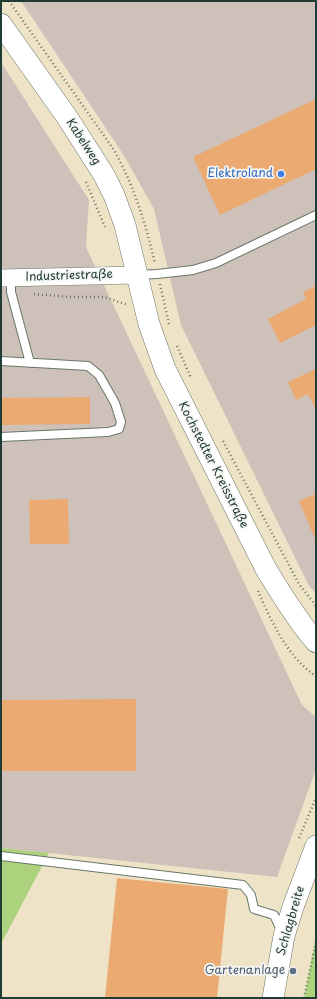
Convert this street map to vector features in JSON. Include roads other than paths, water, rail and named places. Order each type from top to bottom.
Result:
[{"type":"street","name":"Kabelweg","points":[[1,24],[68,117],[104,175],[147,275]]},
{"type":"street","name":"Industriestraße","points":[[8,283],[147,275]]},
{"type":"street","name":"Kochstedter Kreisstraße","points":[[147,275],[153,336],[165,369],[266,569],[283,597],[316,642]]},
{"type":"street","name":"Schlagbreite","points":[[273,998],[284,936],[293,907],[314,857]]},
{"type":"lane","points":[[147,275],[193,270],[216,263],[316,215]]},
{"type":"lane","points":[[8,283],[30,363]]},
{"type":"lane","points":[[1,361],[88,366],[100,375],[115,402],[121,422],[119,429],[108,432],[1,437]]},
{"type":"lane","points":[[1,856],[243,885],[251,895],[254,909],[274,915],[284,936]]},
{"type":"place","name":"Elektroland","points":[[281,174]]},
{"type":"place","name":"Gartenanlage","points":[[293,971]]}]
